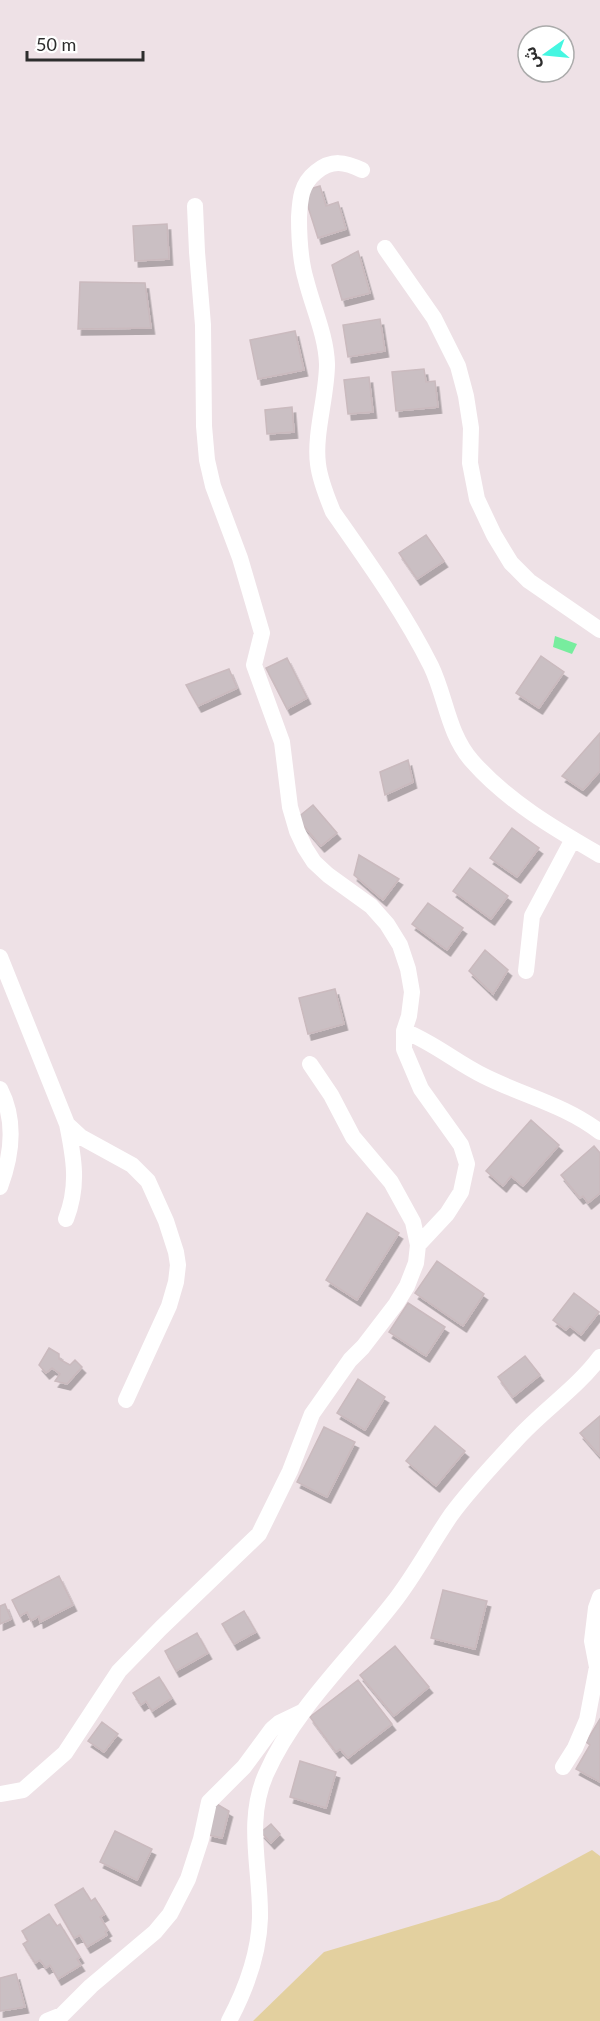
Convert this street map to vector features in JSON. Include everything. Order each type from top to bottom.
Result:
[{"type":"street","points":[[362,170],[348,163],[336,162],[323,166],[308,178],[300,195],[299,229],[305,279],[322,333],[327,363],[318,464],[324,491],[333,512],[384,587],[427,658],[442,692],[447,714],[460,743],[471,760],[516,802],[600,855]]},
{"type":"street","points":[[195,206],[203,325],[204,426],[207,460],[213,486],[240,558],[262,633],[254,666],[282,742],[290,807],[297,831],[314,862],[371,906],[387,924],[400,945],[408,969],[412,992],[409,1016],[404,1031],[404,1049],[421,1089],[461,1145],[467,1164],[461,1192],[447,1214],[418,1245]]},
{"type":"street","points":[[385,248],[434,318],[458,366],[471,428],[470,464],[477,499],[494,535],[512,563],[528,581],[600,630]]},
{"type":"street","points":[[526,971],[532,916],[573,839]]},
{"type":"street","points":[[0,957],[46,1078],[67,1124],[75,1161],[73,1201],[66,1219]]},
{"type":"street","points":[[404,1031],[422,1038],[458,1063],[484,1076],[582,1118],[600,1132]]},
{"type":"street","points":[[0,1794],[23,1790],[65,1753],[119,1671],[259,1534],[290,1471],[312,1414],[350,1360],[396,1304],[412,1272],[418,1245],[413,1222],[391,1182],[353,1137],[331,1095],[310,1064]]},
{"type":"street","points":[[0,1089],[6,1101],[11,1132],[9,1154],[0,1187]]},
{"type":"street","points":[[67,1124],[94,1145],[132,1165],[148,1181],[166,1221],[176,1252],[178,1265],[176,1282],[169,1306],[126,1400]]},
{"type":"street","points":[[229,2021],[240,2000],[257,1950],[260,1917],[254,1832],[260,1789],[278,1749],[304,1710],[394,1602],[460,1503],[534,1420],[597,1364]]},
{"type":"street","points":[[563,1767],[575,1748],[587,1720],[597,1667],[592,1641],[596,1608],[600,1598]]},
{"type":"street","points":[[47,2021],[62,2015],[155,1932],[170,1914],[188,1879],[201,1839],[209,1802],[244,1767],[272,1729],[304,1710]]},
{"type":"shaded area","points":[[555,636],[577,644],[572,654],[553,647]]},
{"type":"shaded area","points":[[592,1850],[600,1856],[600,2021],[253,2021],[324,1952],[499,1900]]},
{"type":"building","points":[[320,186],[326,206],[338,202],[346,229],[318,238],[303,191]]},
{"type":"building","points":[[167,224],[169,259],[135,261],[133,226]]},
{"type":"building","points":[[358,251],[370,293],[342,300],[332,265]]},
{"type":"building","points":[[80,282],[145,283],[151,328],[78,329]]},
{"type":"building","points":[[380,319],[385,351],[348,357],[343,325]]},
{"type":"building","points":[[295,331],[304,370],[258,379],[250,340]]},
{"type":"building","points":[[424,369],[426,382],[435,381],[438,407],[396,411],[392,372]]},
{"type":"building","points":[[369,377],[373,412],[348,414],[344,380]]},
{"type":"building","points":[[292,407],[294,432],[267,434],[265,410]]},
{"type":"building","points":[[426,535],[444,561],[417,579],[399,553]]},
{"type":"building","points":[[541,656],[564,672],[539,708],[516,693]]},
{"type":"building","points":[[287,658],[307,698],[287,709],[266,668]]},
{"type":"building","points":[[229,669],[237,688],[198,706],[186,685]]},
{"type":"building","points":[[600,733],[600,771],[583,790],[562,776]]},
{"type":"building","points":[[408,760],[413,782],[385,795],[380,772]]},
{"type":"building","points":[[313,805],[337,833],[321,846],[297,818]]},
{"type":"building","points":[[512,828],[539,848],[517,877],[490,858]]},
{"type":"building","points":[[359,855],[399,879],[383,900],[354,875]]},
{"type":"building","points":[[470,868],[508,896],[491,919],[453,891]]},
{"type":"building","points":[[428,903],[463,928],[447,950],[412,924]]},
{"type":"building","points":[[485,950],[508,970],[493,994],[469,971]]},
{"type":"building","points":[[335,989],[344,1024],[308,1034],[299,998]]},
{"type":"building","points":[[531,1120],[559,1145],[523,1186],[511,1176],[503,1186],[486,1171]]},
{"type":"building","points":[[594,1146],[600,1153],[600,1193],[588,1203],[583,1196],[580,1198],[561,1175]]},
{"type":"building","points":[[367,1213],[399,1233],[357,1300],[326,1280]]},
{"type":"building","points":[[437,1261],[484,1294],[463,1326],[415,1293]]},
{"type":"building","points":[[574,1293],[599,1312],[581,1335],[570,1326],[566,1330],[553,1320]]},
{"type":"building","points":[[408,1303],[445,1327],[426,1356],[389,1332]]},
{"type":"building","points":[[49,1348],[59,1354],[59,1359],[70,1365],[75,1360],[82,1367],[67,1384],[55,1381],[60,1374],[52,1368],[46,1373],[39,1365]]},
{"type":"building","points":[[525,1356],[540,1375],[513,1397],[498,1377]]},
{"type":"building","points":[[358,1379],[385,1397],[365,1430],[337,1413]]},
{"type":"building","points":[[600,1416],[600,1456],[580,1433]]},
{"type":"building","points":[[435,1426],[465,1451],[436,1486],[406,1461]]},
{"type":"building","points":[[324,1427],[355,1442],[327,1497],[297,1482]]},
{"type":"building","points":[[59,1576],[73,1605],[40,1622],[39,1616],[31,1621],[27,1612],[20,1616],[12,1600]]},
{"type":"building","points":[[443,1590],[487,1601],[475,1649],[431,1638]]},
{"type":"building","points":[[5,1604],[11,1619],[0,1624],[0,1606]]},
{"type":"building","points":[[244,1611],[256,1632],[234,1644],[222,1624]]},
{"type":"building","points":[[197,1633],[208,1653],[176,1671],[165,1651]]},
{"type":"building","points":[[395,1646],[429,1687],[394,1716],[360,1675]]},
{"type":"building","points":[[159,1677],[172,1698],[152,1711],[146,1701],[141,1705],[133,1693]]},
{"type":"building","points":[[358,1680],[392,1724],[348,1758],[340,1749],[336,1752],[310,1717]]},
{"type":"building","points":[[600,1719],[600,1782],[576,1769],[590,1745],[586,1742]]},
{"type":"building","points":[[102,1722],[118,1734],[104,1752],[88,1741]]},
{"type":"building","points":[[300,1761],[336,1772],[326,1808],[290,1797]]},
{"type":"building","points":[[215,1803],[229,1811],[222,1838],[208,1835]]},
{"type":"building","points":[[271,1824],[280,1834],[271,1843],[261,1832]]},
{"type":"building","points":[[115,1831],[152,1849],[137,1880],[100,1862]]},
{"type":"building","points":[[83,1888],[91,1901],[95,1898],[105,1914],[100,1917],[108,1930],[105,1932],[107,1935],[87,1947],[80,1935],[74,1938],[55,1905]]},
{"type":"building","points":[[49,1914],[57,1926],[60,1924],[80,1957],[77,1959],[81,1965],[58,1979],[50,1965],[46,1968],[40,1960],[35,1963],[23,1944],[28,1941],[22,1931]]},
{"type":"building","points":[[16,1974],[25,2007],[0,2011],[0,1978]]}]
